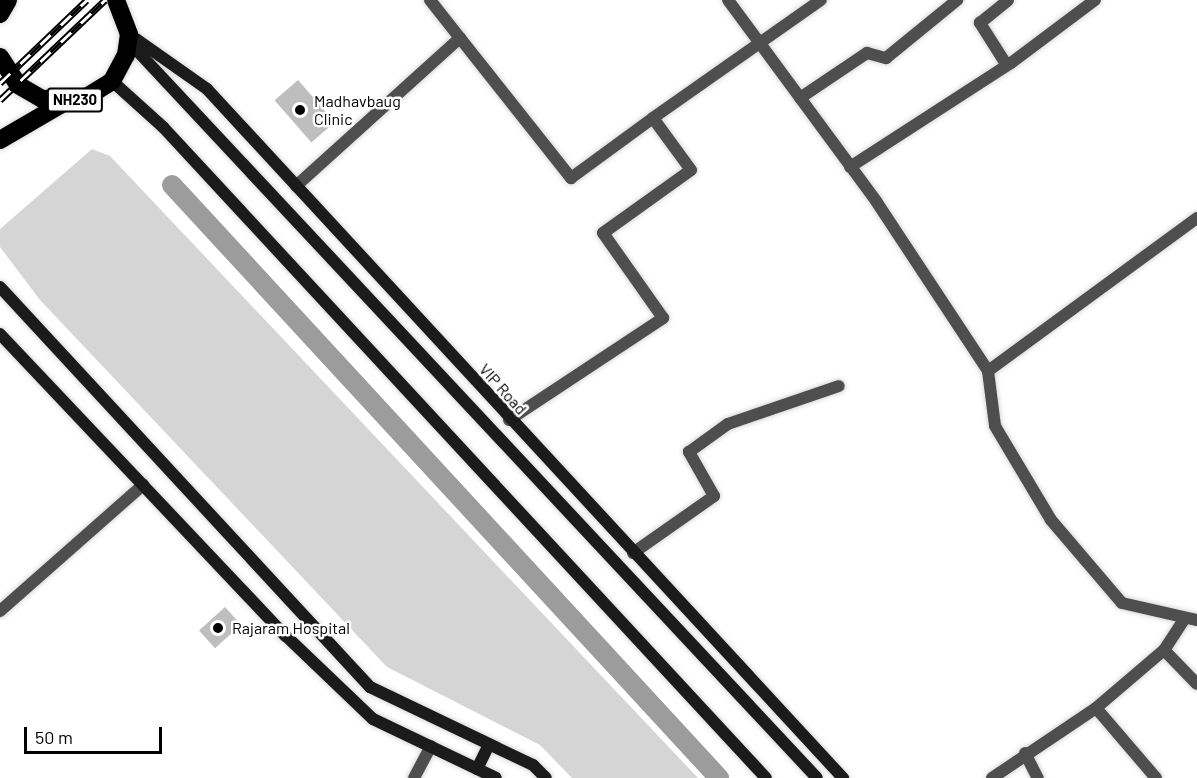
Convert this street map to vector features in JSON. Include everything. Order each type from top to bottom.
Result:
[{"type":"highway","points":[[0,14],[8,0]]},
{"type":"highway","points":[[116,0],[129,38]]},
{"type":"highway","name":"NH230","points":[[0,57],[18,84],[42,99],[65,102],[85,98],[112,81],[129,38]]},
{"type":"highway","name":"NH230","points":[[0,140],[65,102]]},
{"type":"street","points":[[430,0],[571,178],[821,0]]},
{"type":"street","points":[[728,0],[850,167],[988,371],[995,426],[1051,520],[1122,603],[1191,619],[1164,650],[1096,708],[1025,753],[992,778]]},
{"type":"street","points":[[800,98],[867,53],[886,58],[957,0]]},
{"type":"street","points":[[1006,64],[980,23],[1008,0]]},
{"type":"street","points":[[850,167],[1006,64],[1095,0]]},
{"type":"street","name":"VIP Road","points":[[129,38],[207,88],[509,420],[843,778]]},
{"type":"street","points":[[129,38],[817,778]]},
{"type":"street","points":[[296,186],[460,38]]},
{"type":"street","points":[[112,81],[162,127],[766,778]]},
{"type":"street","points":[[509,420],[663,318],[603,234],[691,170],[653,118]]},
{"type":"street","points":[[988,371],[1197,218]]},
{"type":"street","points":[[0,287],[370,687],[489,746],[533,765],[546,778]]},
{"type":"street","points":[[0,334],[143,485],[373,719],[496,778]]},
{"type":"street","points":[[633,553],[714,496],[689,452],[728,424],[839,386]]},
{"type":"street","points":[[0,611],[143,485]]},
{"type":"street","points":[[684,635],[698,622]]},
{"type":"street","points":[[1164,650],[1197,684]]},
{"type":"street","points":[[1096,708],[1156,778]]},
{"type":"street","points":[[414,778],[431,746]]},
{"type":"street","points":[[477,769],[489,746]]},
{"type":"street","points":[[1025,753],[1038,778]]},
{"type":"shaded area","points":[[92,149],[110,156],[698,778],[572,778],[540,745],[387,667],[40,300],[0,247],[0,229]]},
{"type":"building","points":[[298,80],[335,122],[311,143],[275,100]]},
{"type":"building","points":[[225,607],[241,625],[215,648],[199,630]]},
{"type":"waterway","points":[[172,185],[719,778]]},
{"type":"railway","points":[[0,83],[87,0]]},
{"type":"railway","points":[[0,100],[105,0]]},
{"type":"place","name":"Madhavbaug Clinic","points":[[300,110]]},
{"type":"place","name":"Rajaram Hospital","points":[[218,628]]}]
